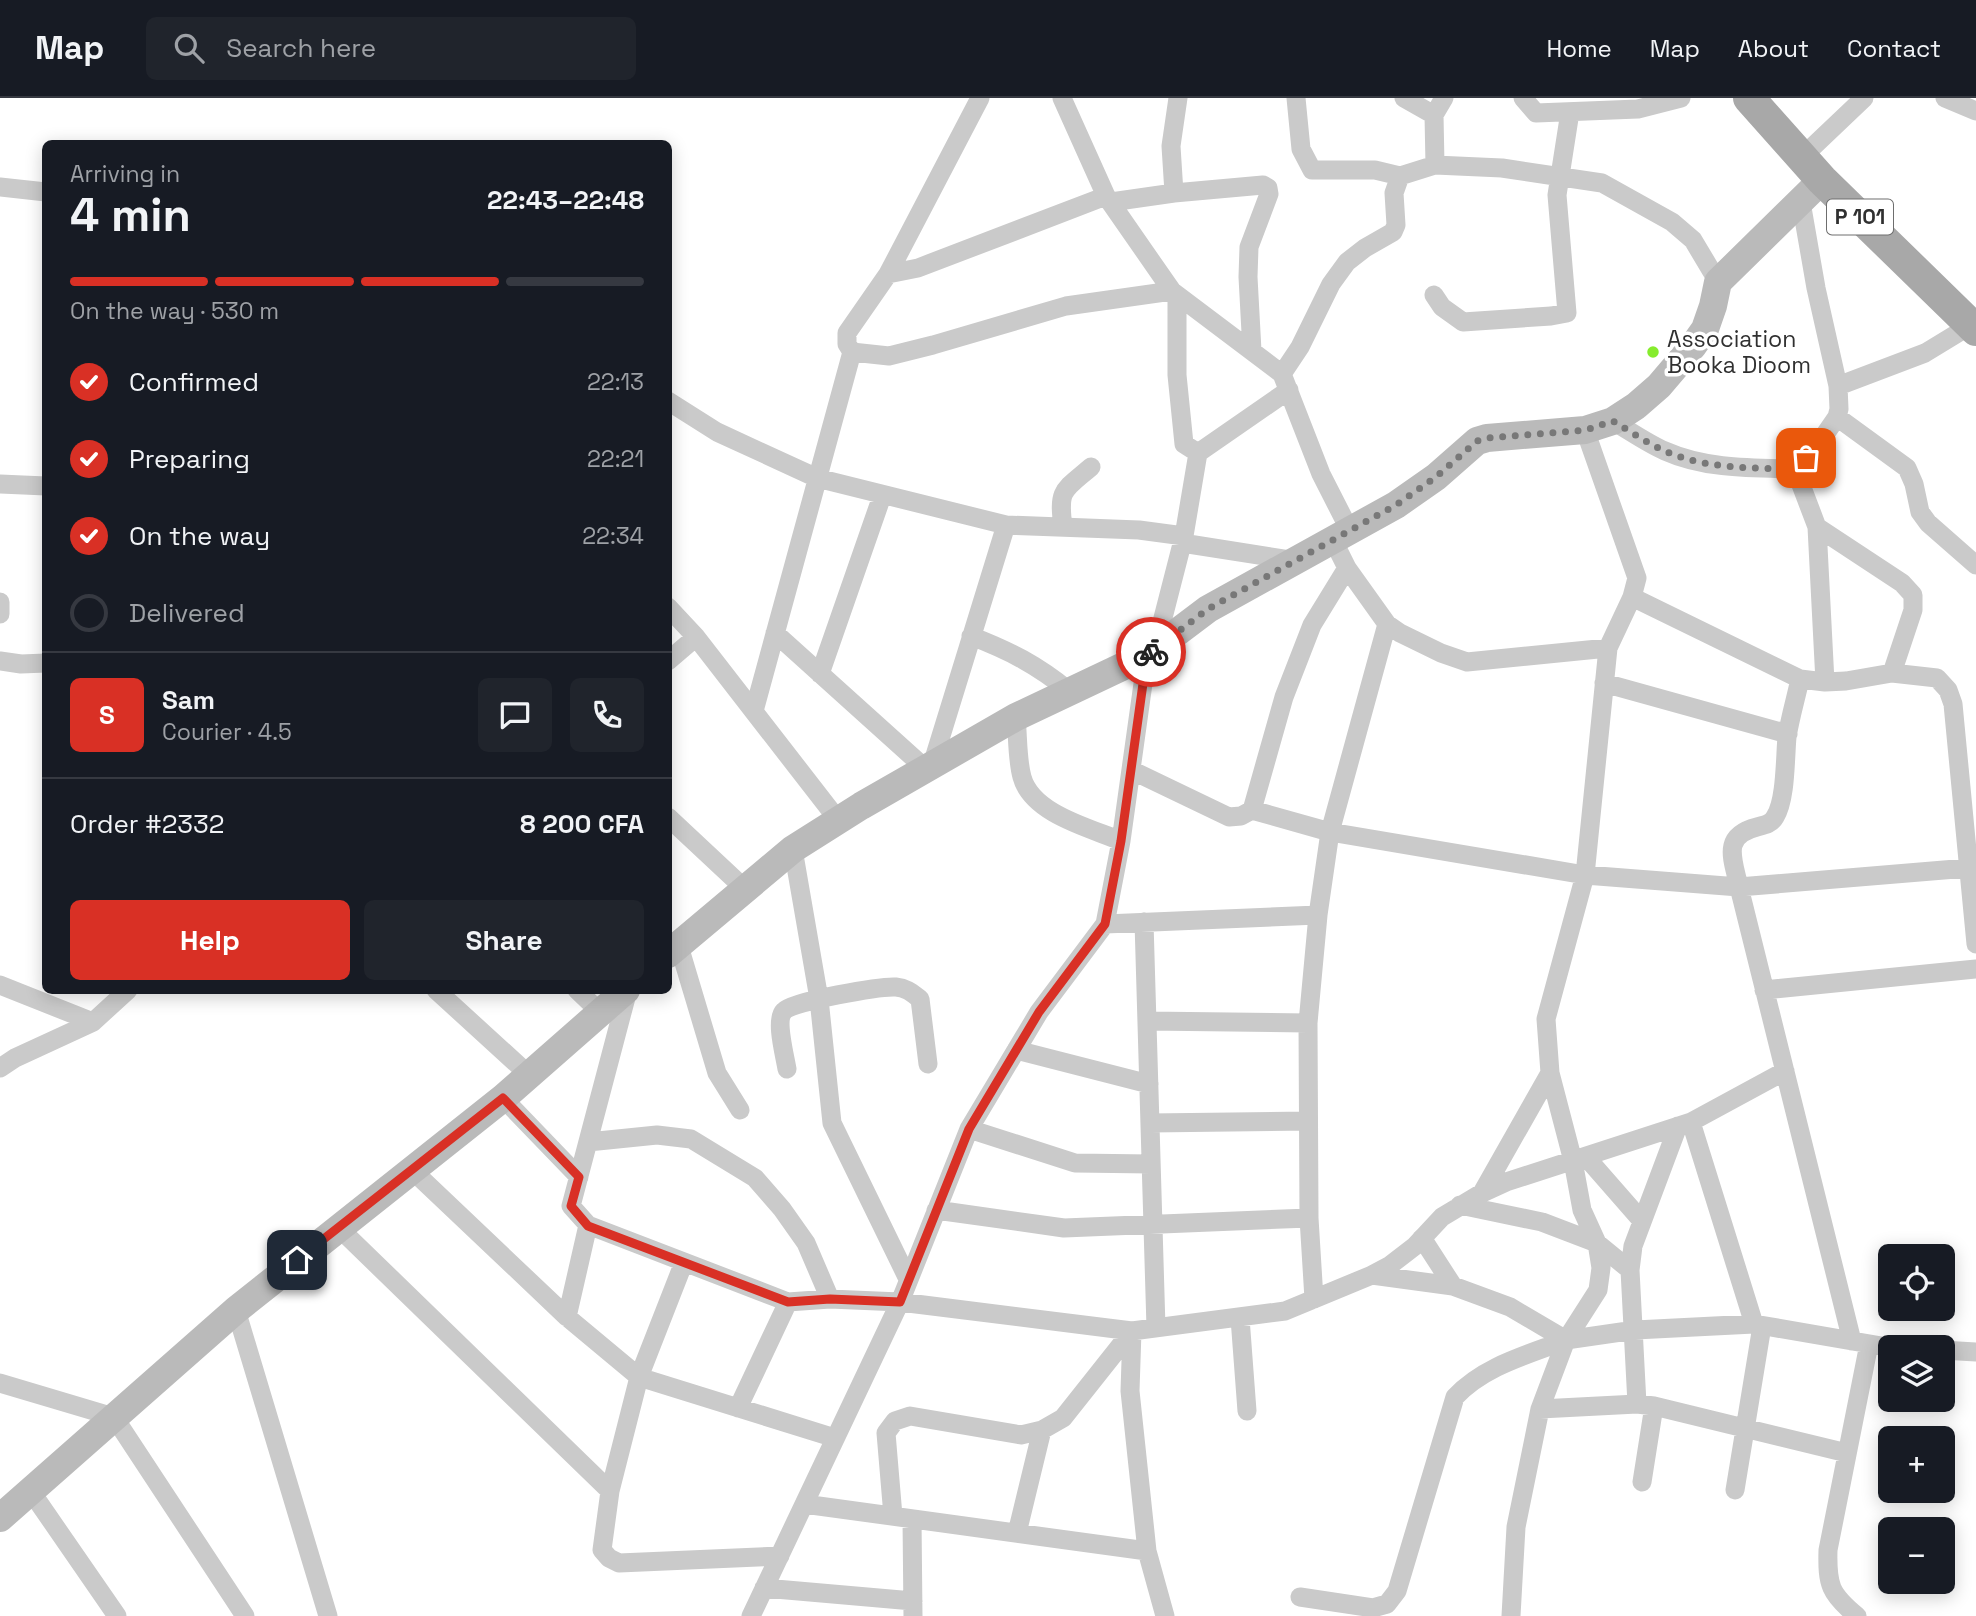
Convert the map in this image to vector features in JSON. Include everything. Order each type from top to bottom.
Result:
[{"type":"main road","name":"P 101","points":[[1749,98],[1808,180],[1973,328]]},
{"type":"street","points":[[754,712],[852,352],[847,344],[846,333],[888,274],[980,98]]},
{"type":"street","points":[[1062,98],[1109,199],[1175,293],[1252,351],[1285,382],[1321,474],[1341,535],[1347,568],[1387,624],[1421,644],[1467,662],[1608,648]]},
{"type":"street","points":[[1174,192],[1171,146],[1178,98]]},
{"type":"street","points":[[1296,98],[1301,149],[1312,170],[1375,170],[1400,176],[1435,165],[1502,169],[1602,183],[1672,222],[1693,240],[1718,282]]},
{"type":"street","points":[[1404,98],[1439,106],[1435,165]]},
{"type":"street","points":[[1523,98],[1536,113],[1638,109],[1681,98]]},
{"type":"street","points":[[740,1110],[717,1073],[672,949],[793,849],[838,820],[1016,717],[1151,652],[1208,609],[1396,505],[1436,477],[1477,441],[1586,430],[1613,421],[1659,386],[1693,346],[1713,306],[1718,282],[1808,180],[1864,98]]},
{"type":"street","points":[[1945,98],[1976,111]]},
{"type":"street","points":[[1434,295],[1442,307],[1463,322],[1567,313],[1557,218],[1559,176],[1570,112]]},
{"type":"street","points":[[751,1616],[900,1302],[969,1129],[1039,1012],[1105,924],[1151,652],[1183,539],[1198,453],[1285,382],[1331,284],[1347,262],[1393,232],[1396,225],[1394,193],[1400,176]]},
{"type":"street","points":[[1613,421],[1666,451],[1695,461],[1744,468],[1795,469],[1817,446],[1837,417],[1838,386],[1816,288],[1808,180]]},
{"type":"street","points":[[888,274],[918,268],[1109,199],[1263,186],[1268,188],[1269,194],[1249,247],[1252,351]]},
{"type":"street","points":[[0,187],[42,192]]},
{"type":"street","points":[[852,352],[889,356],[1066,306],[1175,293]]},
{"type":"street","points":[[1175,293],[1177,375],[1184,444],[1198,453]]},
{"type":"street","points":[[1838,386],[1925,353],[1973,328]]},
{"type":"street","points":[[672,407],[717,432],[817,478],[882,496],[1006,525],[1139,530],[1296,561]]},
{"type":"street","points":[[1837,417],[1907,468],[1914,484],[1920,512],[1928,523],[1976,565]]},
{"type":"street","points":[[1511,1616],[1517,1527],[1540,1409],[1566,1340],[1598,1290],[1601,1268],[1597,1243],[1582,1210],[1580,1159],[1550,1073],[1546,1019],[1585,875],[1608,648],[1632,597],[1637,572],[1586,430]]},
{"type":"street","points":[[1063,527],[1060,507],[1064,490],[1091,467]]},
{"type":"street","points":[[1795,469],[1817,527],[1825,682]]},
{"type":"street","points":[[0,484],[42,486]]},
{"type":"street","points":[[820,674],[882,496]]},
{"type":"street","points":[[929,767],[1006,525]]},
{"type":"street","points":[[1817,527],[1902,583],[1913,595],[1913,610],[1892,673]]},
{"type":"street","points":[[1252,810],[1284,697],[1307,637],[1347,568]]},
{"type":"street","points":[[1632,597],[1800,679],[1825,682],[1858,680],[1892,673],[1937,678],[1948,690],[1953,704],[1968,868],[1974,895],[1976,944]]},
{"type":"street","points":[[0,602],[0,614]]},
{"type":"street","points":[[672,611],[696,637],[838,820]]},
{"type":"street","points":[[1314,1299],[1309,1218],[1308,1023],[1318,915],[1330,832],[1387,624]]},
{"type":"street","points":[[775,634],[929,767]]},
{"type":"street","points":[[971,636],[1004,649],[1043,670],[1069,691]]},
{"type":"street","points":[[672,658],[696,637]]},
{"type":"street","points":[[0,661],[42,663]]},
{"type":"street","points":[[1800,679],[1788,734],[1776,816],[1768,825],[1744,831],[1735,838],[1731,848],[1785,1071],[1860,1342],[1847,1453],[1828,1550],[1827,1577],[1836,1598],[1857,1616]]},
{"type":"street","points":[[1604,683],[1788,734]]},
{"type":"street","points":[[1016,717],[1022,778],[1034,799],[1051,812],[1121,841]]},
{"type":"street","points":[[1131,770],[1229,817],[1241,816],[1252,810],[1330,832],[1585,875],[1739,887],[1968,868]]},
{"type":"street","points":[[672,821],[745,889]]},
{"type":"street","points":[[793,849],[819,999],[832,1123],[908,1279]]},
{"type":"street","points":[[1105,924],[1318,915]]},
{"type":"street","points":[[1144,922],[1156,1328]]},
{"type":"street","points":[[1764,990],[1976,969]]},
{"type":"street","points":[[0,985],[93,1022]]},
{"type":"street","points":[[787,1069],[780,1020],[783,1011],[792,1005],[819,999],[895,987],[908,989],[920,999],[928,1064]]},
{"type":"street","points":[[0,1068],[15,1058],[93,1022],[124,994]]},
{"type":"street","points":[[445,994],[528,1074]]},
{"type":"street","points":[[581,994],[600,1012]]},
{"type":"street","points":[[0,1518],[236,1310],[503,1098],[622,994]]},
{"type":"street","points":[[626,994],[571,1206],[588,1226],[788,1302],[830,1299],[900,1302],[1132,1331],[1285,1311],[1371,1275],[1403,1256],[1442,1217],[1482,1193],[1506,1182],[1685,1124],[1785,1071]]},
{"type":"street","points":[[1147,1021],[1308,1023]]},
{"type":"street","points":[[1016,1050],[1149,1084]]},
{"type":"street","points":[[1482,1193],[1550,1073]]},
{"type":"street","points":[[503,1098],[579,1177]]},
{"type":"street","points":[[1150,1124],[1308,1121]]},
{"type":"street","points":[[1642,1482],[1645,1405],[1630,1270],[1633,1246],[1642,1221],[1685,1124]]},
{"type":"street","points":[[1685,1124],[1758,1325],[1735,1490]]},
{"type":"street","points":[[969,1129],[1075,1163],[1151,1164]]},
{"type":"street","points":[[589,1142],[657,1135],[691,1139],[755,1178],[782,1209],[806,1243],[830,1299]]},
{"type":"street","points":[[1580,1159],[1642,1221]]},
{"type":"street","points":[[411,1169],[567,1317],[639,1377],[835,1438]]},
{"type":"street","points":[[1460,1205],[1542,1222],[1597,1243],[1630,1270]]},
{"type":"street","points":[[936,1210],[1064,1228],[1309,1218]]},
{"type":"street","points":[[567,1317],[588,1226]]},
{"type":"street","points":[[338,1227],[610,1491]]},
{"type":"street","points":[[1422,1237],[1453,1286]]},
{"type":"street","points":[[684,1262],[639,1377],[610,1491],[602,1550],[609,1558],[619,1563],[780,1556]]},
{"type":"street","points":[[1371,1275],[1453,1286],[1510,1307],[1566,1340]]},
{"type":"street","points":[[738,1408],[788,1302]]},
{"type":"street","points":[[236,1310],[328,1616]]},
{"type":"street","points":[[1240,1318],[1247,1411]]},
{"type":"street","points":[[1300,1597],[1373,1608],[1387,1604],[1397,1591],[1455,1397],[1468,1383],[1486,1371],[1566,1340],[1635,1330],[1758,1325],[1878,1345]]},
{"type":"street","points":[[764,1588],[913,1609],[903,1518],[886,1433],[895,1421],[910,1416],[1021,1435],[1042,1430],[1063,1418],[1132,1331]]},
{"type":"street","points":[[1132,1331],[1130,1391],[1147,1551],[1165,1616]]},
{"type":"street","points":[[1955,1351],[1976,1352]]},
{"type":"street","points":[[0,1383],[114,1417],[246,1616]]},
{"type":"street","points":[[1540,1409],[1645,1405],[1847,1453]]},
{"type":"street","points":[[1017,1533],[1042,1430]]},
{"type":"street","points":[[30,1490],[117,1616]]},
{"type":"street","points":[[804,1504],[1147,1551]]},
{"type":"way so far","points":[[1151,652],[1208,609],[1396,505],[1436,477],[1477,441],[1487,438],[1586,430],[1613,421],[1666,451],[1695,461],[1744,468],[1795,469],[1806,458]]},
{"type":"place","name":"Association Booka Dioom","points":[[1653,352]]},
{"type":"route","points":[[297,1260],[503,1098],[579,1177],[571,1206],[588,1226],[788,1302],[830,1299],[900,1302],[969,1129],[1039,1012],[1105,924],[1121,841],[1147,655],[1151,652]]}]
